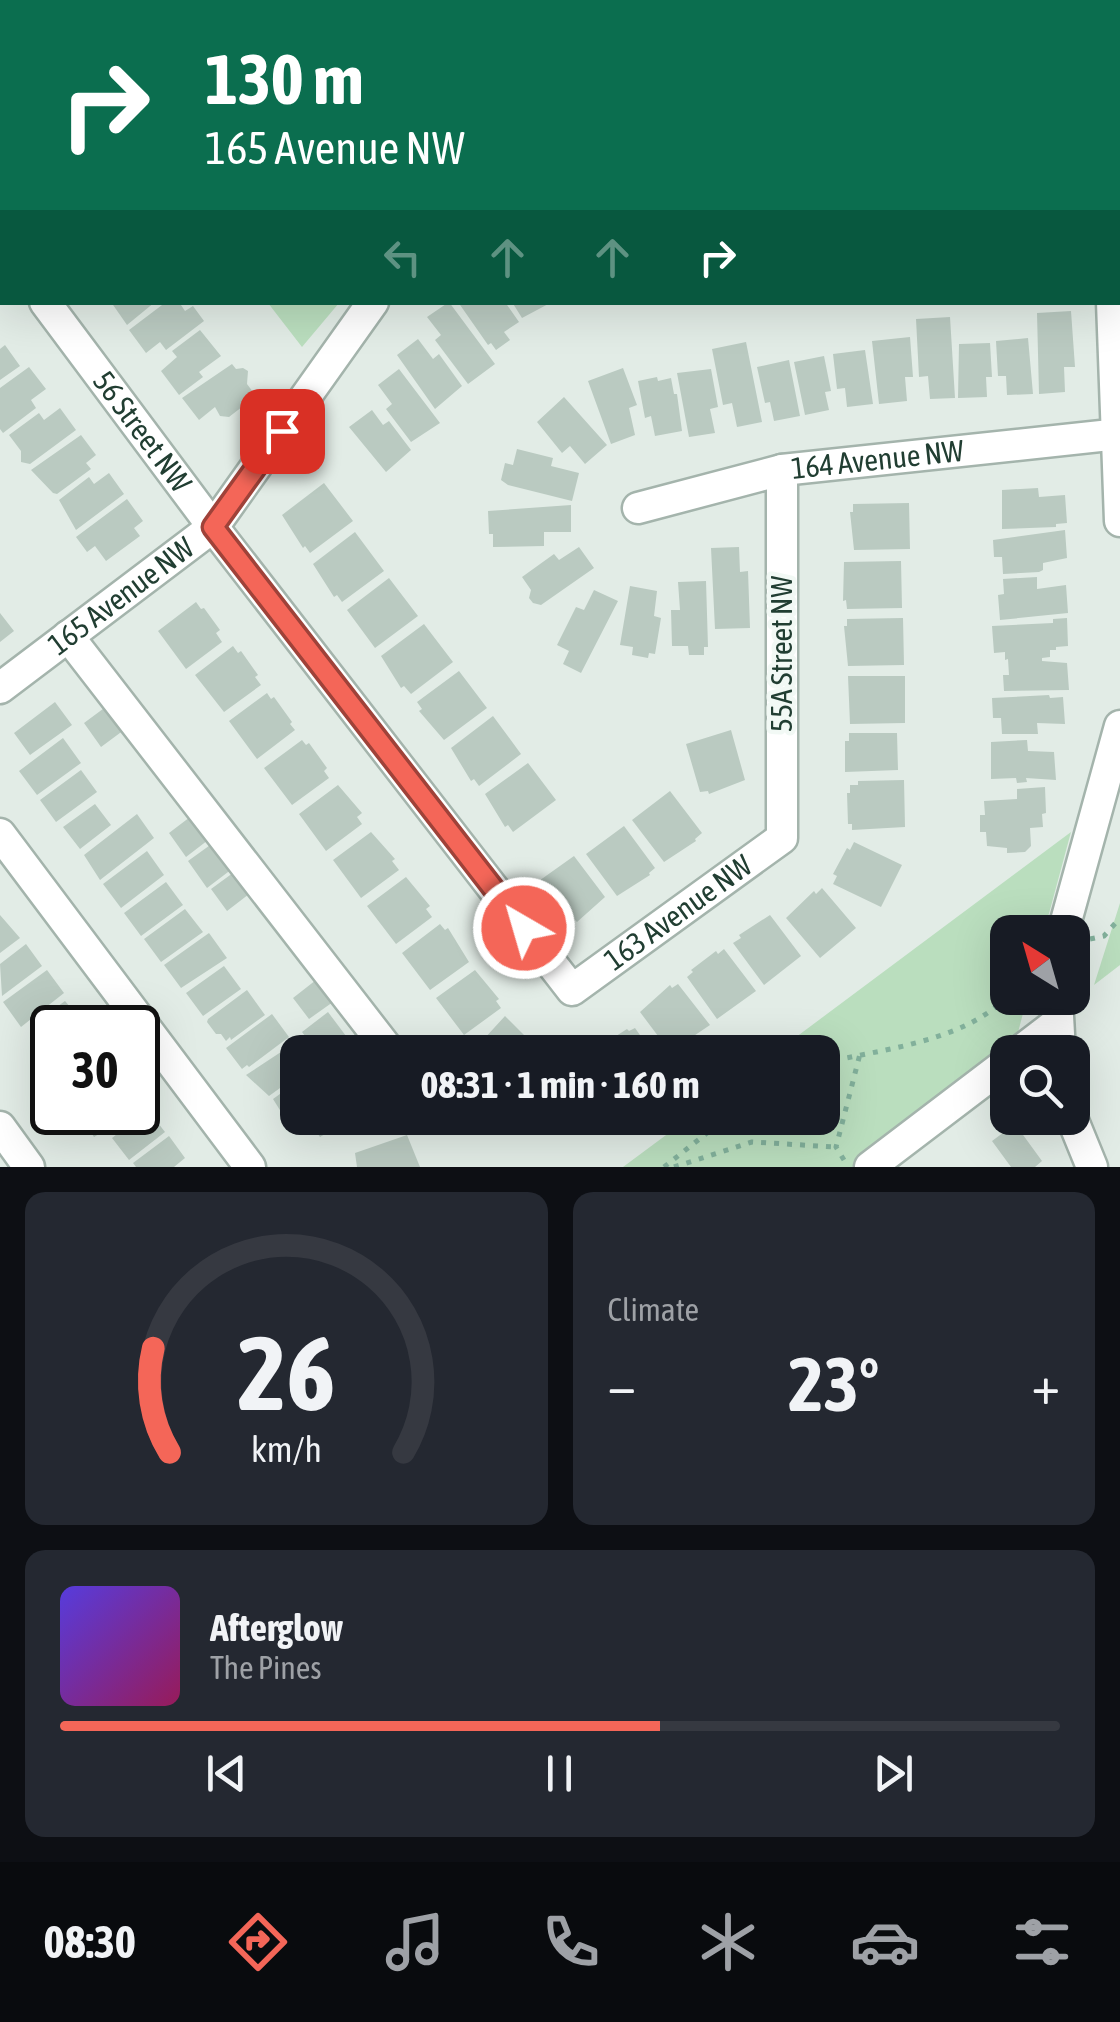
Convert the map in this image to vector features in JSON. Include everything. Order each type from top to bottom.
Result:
[{"type":"street","name":"56 Street NW","points":[[47,305],[213,527],[572,990]]},
{"type":"street","name":"165 Avenue NW","points":[[0,688],[213,527],[371,305]]},
{"type":"street","points":[[1112,305],[1120,521]]},
{"type":"street","name":"164 Avenue NW","points":[[638,508],[782,470],[1118,434]]},
{"type":"street","name":"55A Street NW","points":[[782,470],[782,838]]},
{"type":"street","points":[[68,636],[377,1035]]},
{"type":"street","points":[[1068,915],[1120,726]]},
{"type":"street","points":[[0,834],[250,1167]]},
{"type":"street","name":"163 Avenue NW","points":[[572,990],[782,838]]},
{"type":"street","points":[[870,1167],[990,1076]]},
{"type":"street","points":[[0,1128],[29,1167]]},
{"type":"street","points":[[1079,1135],[1092,1167]]},
{"type":"path","points":[[1090,938],[1098,939],[1120,918]]},
{"type":"path","points":[[840,1059],[940,1037],[990,1010]]},
{"type":"path","points":[[848,1167],[836,1147],[860,1054]]},
{"type":"path","points":[[664,1167],[704,1135]]},
{"type":"path","points":[[674,1167],[752,1142],[836,1147]]},
{"type":"green space","points":[[270,305],[337,305],[302,347]]},
{"type":"green space","points":[[1071,832],[1049,915],[990,915],[990,1015],[1023,1015],[1017,1035],[990,1035],[990,1063],[852,1167],[623,1167],[666,1135],[840,1135],[840,1035],[799,1035]]},
{"type":"green space","points":[[1120,903],[1120,965],[1094,985]]},
{"type":"building","points":[[113,305],[151,305],[127,325]]},
{"type":"building","points":[[162,305],[181,305],[185,311],[193,306],[204,321],[166,350],[160,342],[146,353],[129,330]]},
{"type":"building","points":[[451,305],[495,364],[468,384],[435,340],[441,335],[427,317]]},
{"type":"building","points":[[460,305],[507,305],[519,322],[504,332],[510,340],[496,350],[491,343],[488,345]]},
{"type":"building","points":[[514,305],[546,305],[522,318]]},
{"type":"building","points":[[1071,311],[1075,367],[1064,367],[1065,392],[1039,394],[1037,313]]},
{"type":"building","points":[[950,317],[955,398],[930,399],[928,376],[919,377],[916,319]]},
{"type":"building","points":[[200,330],[221,356],[199,372],[203,377],[179,395],[161,371],[177,357],[172,351]]},
{"type":"building","points":[[910,337],[913,377],[905,377],[907,401],[879,404],[872,341]]},
{"type":"building","points":[[1028,338],[1033,394],[1007,395],[1006,376],[998,376],[996,341]]},
{"type":"building","points":[[418,339],[433,359],[439,354],[462,386],[435,409],[397,355]]},
{"type":"building","points":[[746,342],[762,422],[737,427],[732,403],[723,405],[712,349]]},
{"type":"building","points":[[990,343],[992,377],[986,377],[987,397],[958,398],[959,344]]},
{"type":"building","points":[[5,345],[20,366],[0,380],[0,349]]},
{"type":"building","points":[[865,350],[873,404],[847,407],[845,388],[837,389],[833,354]]},
{"type":"building","points":[[824,356],[831,391],[825,392],[829,410],[805,415],[794,362]]},
{"type":"building","points":[[789,360],[800,416],[774,421],[770,402],[765,403],[757,367]]},
{"type":"building","points":[[232,364],[248,371],[247,384],[256,396],[229,417],[220,416],[215,407],[199,420],[182,398]]},
{"type":"building","points":[[29,367],[46,389],[31,400],[36,408],[3,433],[0,388]]},
{"type":"building","points":[[623,368],[637,405],[629,408],[635,435],[611,444],[588,381]]},
{"type":"building","points":[[399,369],[440,423],[411,442],[386,409],[392,404],[378,385]]},
{"type":"building","points":[[711,369],[718,407],[710,409],[715,433],[689,437],[677,373]]},
{"type":"building","points":[[657,377],[658,381],[671,378],[682,431],[655,436],[651,416],[645,418],[638,381]]},
{"type":"building","points":[[564,397],[607,445],[585,464],[570,446],[562,453],[537,422]]},
{"type":"building","points":[[60,408],[76,430],[30,464],[21,462],[21,451],[9,435],[39,413],[44,420]]},
{"type":"building","points":[[372,410],[383,425],[389,421],[411,450],[386,472],[349,427]]},
{"type":"building","points":[[81,435],[96,455],[86,463],[91,469],[53,493],[31,470]]},
{"type":"building","points":[[517,449],[553,458],[551,466],[579,473],[572,501],[501,480],[505,463],[513,465]]},
{"type":"building","points":[[109,473],[124,494],[76,530],[59,500],[89,477],[94,484]]},
{"type":"building","points":[[324,483],[353,521],[310,553],[282,515]]},
{"type":"building","points":[[1038,488],[1039,497],[1065,495],[1067,523],[1002,529],[1002,490]]},
{"type":"building","points":[[127,499],[143,521],[134,528],[140,536],[106,561],[95,546],[87,552],[76,537]]},
{"type":"building","points":[[909,503],[910,549],[854,550],[850,512],[853,504]]},
{"type":"building","points":[[571,505],[571,532],[544,532],[544,546],[493,547],[488,511]]},
{"type":"building","points":[[1065,530],[1067,558],[1043,563],[1039,572],[1003,574],[1002,557],[994,557],[993,540]]},
{"type":"building","points":[[355,532],[384,571],[342,602],[337,595],[334,597],[313,564]]},
{"type":"building","points":[[579,547],[594,568],[541,605],[533,603],[529,598],[531,590],[522,577],[554,554],[559,560]]},
{"type":"building","points":[[739,547],[740,572],[748,571],[750,628],[715,629],[711,548]]},
{"type":"building","points":[[901,561],[902,608],[847,609],[846,600],[843,601],[844,562]]},
{"type":"building","points":[[1037,577],[1037,589],[1066,585],[1068,613],[1000,620],[998,595],[1004,594],[1003,579]]},
{"type":"building","points":[[389,578],[418,616],[375,648],[347,610]]},
{"type":"building","points":[[706,581],[708,647],[704,647],[704,655],[689,655],[688,646],[672,646],[671,610],[680,610],[678,582]]},
{"type":"building","points":[[630,586],[657,591],[654,616],[661,618],[655,654],[649,653],[648,658],[632,655],[633,647],[620,645]]},
{"type":"building","points":[[594,590],[618,601],[581,673],[563,664],[569,651],[557,645],[576,607],[584,610]]},
{"type":"building","points":[[196,602],[220,630],[216,633],[222,642],[186,669],[158,631]]},
{"type":"building","points":[[0,613],[14,631],[0,642]]},
{"type":"building","points":[[903,618],[904,665],[848,666],[844,626],[847,619]]},
{"type":"building","points":[[1067,618],[1068,646],[1050,650],[1050,657],[1042,661],[1067,663],[1069,690],[1004,691],[1008,659],[1005,660],[1005,652],[994,653],[992,626],[1053,623],[1053,619]]},
{"type":"building","points":[[424,624],[453,662],[411,694],[404,686],[401,688],[381,656]]},
{"type":"building","points":[[233,646],[238,653],[241,651],[261,685],[224,712],[195,675]]},
{"type":"building","points":[[459,671],[487,708],[444,740],[419,711],[422,709],[417,702]]},
{"type":"building","points":[[848,676],[905,676],[905,723],[850,724]]},
{"type":"building","points":[[267,693],[271,699],[274,697],[295,730],[257,759],[229,721]]},
{"type":"building","points":[[1063,697],[1065,724],[1037,723],[1038,734],[1002,734],[1001,718],[993,718],[992,698]]},
{"type":"building","points":[[55,702],[72,725],[30,755],[14,733]]},
{"type":"building","points":[[111,703],[128,727],[101,747],[84,723]]},
{"type":"building","points":[[493,716],[521,754],[479,786],[474,779],[471,781],[451,748]]},
{"type":"building","points":[[731,730],[745,780],[709,794],[700,792],[686,744]]},
{"type":"building","points":[[849,733],[897,733],[898,770],[845,772],[845,741],[849,741]]},
{"type":"building","points":[[63,738],[81,763],[37,795],[19,771]]},
{"type":"building","points":[[302,740],[306,745],[309,743],[327,768],[324,771],[329,778],[292,805],[264,768]]},
{"type":"building","points":[[1027,740],[1028,751],[1054,752],[1056,780],[1026,778],[1027,782],[1017,783],[1016,778],[991,779],[991,742]]},
{"type":"building","points":[[528,763],[556,800],[513,832],[508,825],[505,827],[485,794]]},
{"type":"building","points":[[81,770],[97,792],[56,822],[40,800]]},
{"type":"building","points":[[904,780],[905,827],[852,830],[852,824],[848,824],[850,785],[858,785],[858,781]]},
{"type":"building","points":[[338,785],[362,813],[357,817],[362,824],[326,851],[299,814]]},
{"type":"building","points":[[1045,787],[1043,827],[1030,828],[1031,846],[1025,852],[1007,853],[1007,848],[987,846],[986,832],[980,832],[984,801],[1017,799],[1017,789]]},
{"type":"building","points":[[670,791],[702,833],[664,862],[632,820]]},
{"type":"building","points":[[95,804],[111,825],[80,849],[63,827]]},
{"type":"building","points":[[137,814],[154,838],[100,880],[84,855]]},
{"type":"building","points":[[194,814],[212,837],[186,857],[169,833]]},
{"type":"building","points":[[624,826],[655,868],[617,896],[586,854]]},
{"type":"building","points":[[371,832],[395,859],[392,861],[399,870],[361,898],[333,860]]},
{"type":"building","points":[[854,842],[902,865],[881,907],[833,884],[837,876],[833,874]]},
{"type":"building","points":[[213,843],[232,869],[207,888],[188,861]]},
{"type":"building","points":[[147,851],[164,875],[121,908],[103,884]]},
{"type":"building","points":[[574,856],[605,897],[577,922],[567,925],[536,883]]},
{"type":"building","points":[[237,870],[253,891],[227,911],[211,889]]},
{"type":"building","points":[[406,877],[430,906],[426,909],[432,917],[396,944],[367,906]]},
{"type":"building","points":[[166,882],[183,905],[141,936],[124,913]]},
{"type":"building","points":[[822,888],[856,928],[820,958],[786,918]]},
{"type":"building","points":[[185,909],[203,932],[161,962],[144,939]]},
{"type":"building","points":[[0,915],[20,938],[0,953]]},
{"type":"building","points":[[770,915],[801,956],[764,985],[733,943]]},
{"type":"building","points":[[440,924],[445,930],[448,928],[469,962],[430,990],[402,953]]},
{"type":"building","points":[[209,933],[227,958],[181,988],[164,965]]},
{"type":"building","points":[[26,944],[42,966],[2,996],[0,964]]},
{"type":"building","points":[[724,949],[756,991],[717,1019],[687,977],[716,951],[718,954]]},
{"type":"building","points":[[224,966],[241,989],[203,1016],[186,993]]},
{"type":"building","points":[[47,970],[64,993],[49,1005],[30,1005],[30,1020],[21,1027],[3,1002]]},
{"type":"building","points":[[475,970],[499,999],[496,1001],[501,1008],[464,1035],[436,998]]},
{"type":"building","points":[[316,980],[333,1002],[309,1019],[293,998]]},
{"type":"building","points":[[678,984],[710,1025],[695,1035],[657,1035],[640,1012],[670,985],[672,988]]},
{"type":"building","points":[[247,990],[265,1015],[226,1041],[216,1034],[208,1019]]},
{"type":"building","points":[[328,1012],[345,1035],[304,1035],[302,1032]]},
{"type":"building","points":[[272,1014],[288,1035],[280,1035],[280,1044],[242,1069],[226,1048]]},
{"type":"building","points":[[505,1016],[524,1035],[488,1035]]},
{"type":"building","points":[[635,1028],[640,1035],[618,1035],[627,1029]]},
{"type":"building","points":[[280,1053],[280,1088],[269,1096],[246,1075]]},
{"type":"building","points":[[160,1126],[165,1132],[129,1160],[112,1138],[160,1135]]},
{"type":"building","points":[[407,1135],[420,1167],[357,1167],[355,1153]]},
{"type":"building","points":[[1000,1135],[1023,1135],[1042,1161],[1035,1167],[1011,1167],[992,1141]]},
{"type":"building","points":[[169,1136],[185,1158],[174,1167],[136,1167],[133,1163]]},
{"type":"route","points":[[282,431],[213,527],[524,928]]}]
